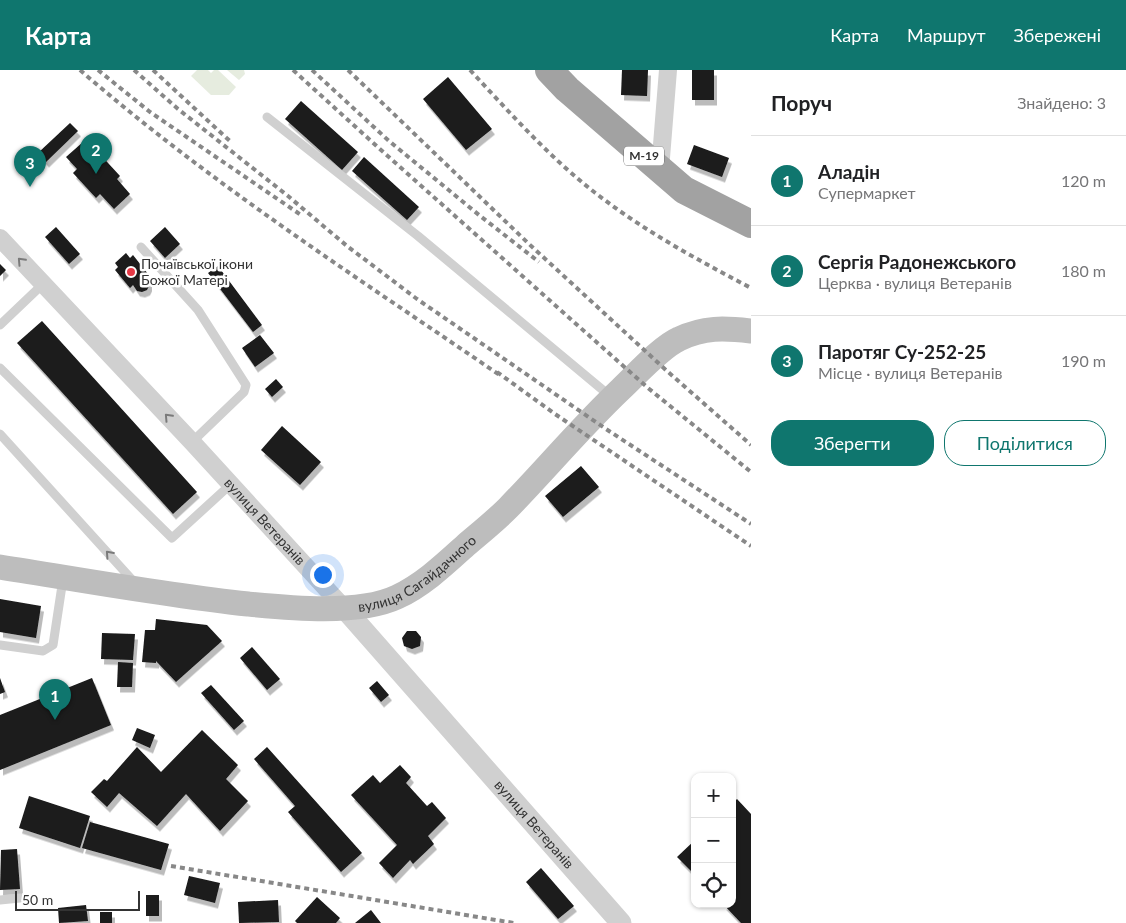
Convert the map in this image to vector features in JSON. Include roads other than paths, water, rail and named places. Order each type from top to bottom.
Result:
[{"type":"highway","name":"М-19","points":[[549,70],[567,89],[684,190],[751,224]]},
{"type":"main road","name":"вулиця Сагайдачного","points":[[0,567],[142,591],[271,606],[316,609],[344,608],[396,598],[422,582],[441,567],[507,509],[612,397],[646,364],[678,339],[704,330],[722,328],[751,331]]},
{"type":"street","points":[[660,170],[668,70]]},
{"type":"street","name":"вулиця Ветеранів","points":[[0,238],[192,442],[344,608],[622,923]]},
{"type":"lane","points":[[267,118],[418,236],[612,397]]},
{"type":"lane","points":[[141,248],[198,310],[246,385],[244,392],[192,442]]},
{"type":"lane","points":[[0,325],[43,284]]},
{"type":"lane","points":[[0,368],[172,538],[230,485]]},
{"type":"lane","points":[[0,434],[142,591]]},
{"type":"lane","points":[[0,645],[43,651],[53,645],[64,577]]},
{"type":"lane","points":[[0,900],[20,898]]},
{"type":"railway","points":[[80,70],[130,112],[233,191],[339,266],[501,376]]},
{"type":"railway","points":[[98,70],[150,112],[301,215]]},
{"type":"railway","points":[[134,70],[178,109],[288,196],[347,246],[417,299],[606,429],[751,524]]},
{"type":"railway","points":[[153,70],[232,143]]},
{"type":"railway","points":[[293,70],[648,388],[751,472]]},
{"type":"railway","points":[[312,70],[389,141],[539,262]]},
{"type":"railway","points":[[348,70],[529,244],[667,371],[751,445]]},
{"type":"railway","points":[[470,70],[548,151],[598,195],[654,233],[751,288]]},
{"type":"railway","points":[[497,372],[555,414],[751,546]]},
{"type":"railway","points":[[171,866],[514,923]]},
{"type":"place","name":"Сергія Радонежського","points":[[96,174]]},
{"type":"place","name":"Паротяг Су-252-25","points":[[30,187]]},
{"type":"place","name":"Почаївської ікони Божої Матері","points":[[131,272]]},
{"type":"place","name":"Аладін","points":[[55,720]]}]
